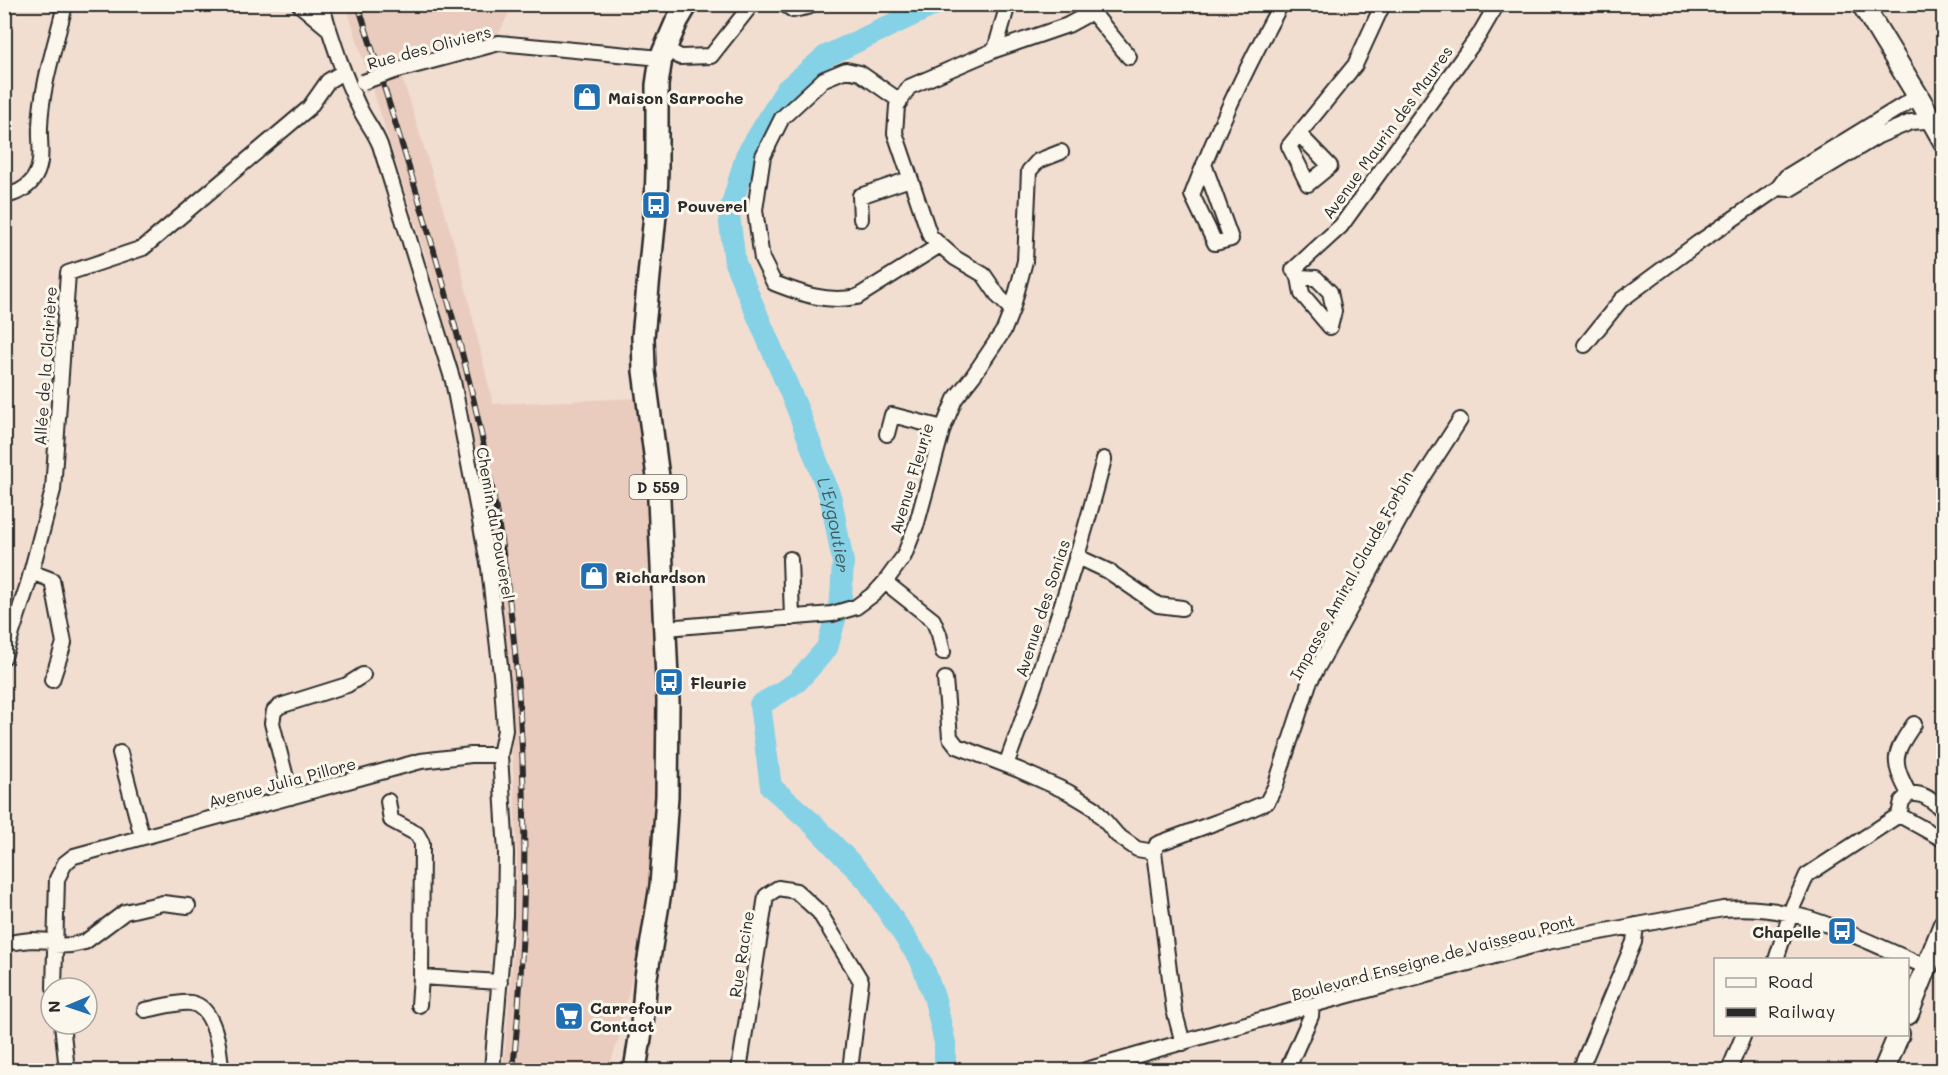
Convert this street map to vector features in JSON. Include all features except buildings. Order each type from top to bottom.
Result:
[{"type":"main road","name":"D 559","points":[[625,1071],[646,977],[661,886],[664,841],[669,682],[658,477],[644,370],[643,337],[656,205],[657,85],[663,53],[687,4]]},
{"type":"main road","points":[[1862,4],[1944,142]]},
{"type":"main road","points":[[1909,1012],[1944,924]]},
{"type":"main road","name":"D 559","points":[[635,1071],[646,977]]},
{"type":"main road","points":[[1884,1071],[1899,1036]]},
{"type":"street","points":[[4,196],[19,192],[32,180],[38,168],[42,151],[41,107],[64,9],[59,4]]},
{"type":"street","points":[[299,4],[329,29]]},
{"type":"street","name":"Chemin du Pouverel","points":[[321,4],[343,72],[356,84],[359,107],[374,129],[380,145],[453,381],[489,568],[505,730],[500,755],[506,864],[506,916],[492,1071]]},
{"type":"street","name":"Rue des Oliviers","points":[[356,84],[398,70],[499,44],[663,53],[680,57],[711,56],[752,4]]},
{"type":"street","points":[[784,4],[793,10],[808,7],[810,4]]},
{"type":"street","points":[[995,50],[1008,4]]},
{"type":"street","points":[[1204,164],[1231,238],[1215,243],[1191,195],[1204,164],[1255,51],[1281,4]]},
{"type":"street","points":[[1300,135],[1355,65],[1383,4]]},
{"type":"street","name":"Avenue Maurin des Maures","points":[[1296,273],[1341,226],[1479,35],[1497,4]]},
{"type":"street","points":[[1012,310],[999,297],[984,275],[955,258],[930,236],[895,133],[897,106],[909,87],[995,50],[1068,25],[1096,8],[1129,57]]},
{"type":"street","points":[[900,101],[860,73],[846,70],[824,79],[782,118],[763,156],[755,210],[762,259],[774,283],[806,296],[842,300],[857,297],[940,245]]},
{"type":"street","name":"Allée de la Clairière","points":[[4,657],[31,572],[53,490],[68,273],[143,248],[309,108],[328,81],[343,72]]},
{"type":"street","points":[[1585,345],[1621,300],[1778,188],[1785,177],[1918,96]]},
{"type":"street","points":[[1778,188],[1790,189],[1896,127],[1931,118]]},
{"type":"street","name":"Avenue Fleurie","points":[[666,628],[832,614],[856,607],[875,593],[885,582],[904,556],[917,523],[943,428],[955,399],[1004,330],[1012,310],[1025,261],[1029,171],[1038,161],[1061,152]]},
{"type":"street","points":[[861,219],[860,196],[910,179]]},
{"type":"street","points":[[887,434],[892,415],[943,428]]},
{"type":"street","name":"Impasse Amiral Claude Forbin","points":[[1154,852],[1157,844],[1267,802],[1275,787],[1309,683],[1422,479],[1460,420]]},
{"type":"street","name":"Avenue des Sonias","points":[[1006,765],[1033,693],[1104,459]]},
{"type":"street","points":[[1076,556],[1108,571],[1158,605],[1182,608]]},
{"type":"street","points":[[790,559],[792,618]]},
{"type":"street","points":[[31,572],[52,580],[64,643],[52,680]]},
{"type":"street","points":[[885,582],[933,620],[943,652]]},
{"type":"street","points":[[291,797],[272,723],[274,711],[280,706],[347,685],[363,675]]},
{"type":"street","points":[[945,679],[950,737],[957,746],[1068,792],[1093,807],[1117,835],[1137,849],[1154,852],[1174,1010],[1183,1043]]},
{"type":"street","points":[[1909,794],[1899,775],[1896,755],[1898,747],[1914,724]]},
{"type":"street","points":[[120,753],[142,837]]},
{"type":"street","name":"Avenue Julia Pillore","points":[[55,944],[57,879],[65,863],[74,856],[421,761],[471,755],[500,755]]},
{"type":"street","points":[[1777,958],[1802,882],[1807,875],[1899,815],[1902,801],[1909,794],[1918,793],[1925,796],[1944,811]]},
{"type":"street","points":[[388,801],[391,820],[417,834],[422,843],[421,978],[418,1005]]},
{"type":"street","points":[[1899,815],[1944,840]]},
{"type":"street","name":"Rue Racine","points":[[739,1071],[766,896],[778,888],[796,891],[819,912],[861,981],[850,1071]]},
{"type":"street","points":[[15,942],[31,940],[71,945],[85,942],[125,912],[163,903],[188,906]]},
{"type":"street","name":"Boulevard Enseigne de Vaisseau Pont","points":[[1086,1071],[1312,1005],[1547,942],[1712,911],[1745,907],[1791,913],[1842,931],[1906,958]]},
{"type":"street","points":[[1580,1071],[1634,942],[1636,926]]},
{"type":"street","points":[[54,976],[55,944]]},
{"type":"street","name":"Boulevard Enseigne de Vaisseau Pont","points":[[1909,959],[1927,967]]},
{"type":"street","points":[[421,978],[500,982]]},
{"type":"street","points":[[145,1010],[189,1002],[201,1006],[211,1018],[220,1055],[221,1071]]},
{"type":"street","points":[[1287,1071],[1311,1016],[1312,1005]]},
{"type":"street","points":[[63,1036],[67,1071]]},
{"type":"street","points":[[1729,1071],[1744,1036]]},
{"type":"shaded area","points":[[346,4],[513,5],[497,37],[366,69]]},
{"type":"shaded area","points":[[402,77],[459,259],[493,404],[639,398],[652,472],[659,750],[656,864],[619,1038],[608,1070],[503,1070],[514,940],[517,860],[506,656],[488,510],[459,372],[426,257],[371,84]]},
{"type":"waterway","name":"L'Eygoutier","points":[[936,4],[826,56],[786,90],[746,156],[729,215],[735,263],[797,408],[831,499],[843,562],[841,598],[827,648],[797,682],[760,705],[771,787],[812,823],[867,880],[921,961],[935,1000],[945,1043],[945,1070]]},
{"type":"railway","points":[[358,4],[452,314],[478,419],[507,580],[522,743],[524,825],[524,907],[513,1070]]},
{"type":"place","name":"Maison Sarroche","points":[[587,97]]},
{"type":"place","name":"Pouverel","points":[[656,205]]},
{"type":"place","name":"Richardson","points":[[594,576]]},
{"type":"place","name":"Fleurie","points":[[669,682]]},
{"type":"place","name":"Chapelle","points":[[1842,931]]},
{"type":"place","name":"Carrefour Contact","points":[[569,1016]]}]
